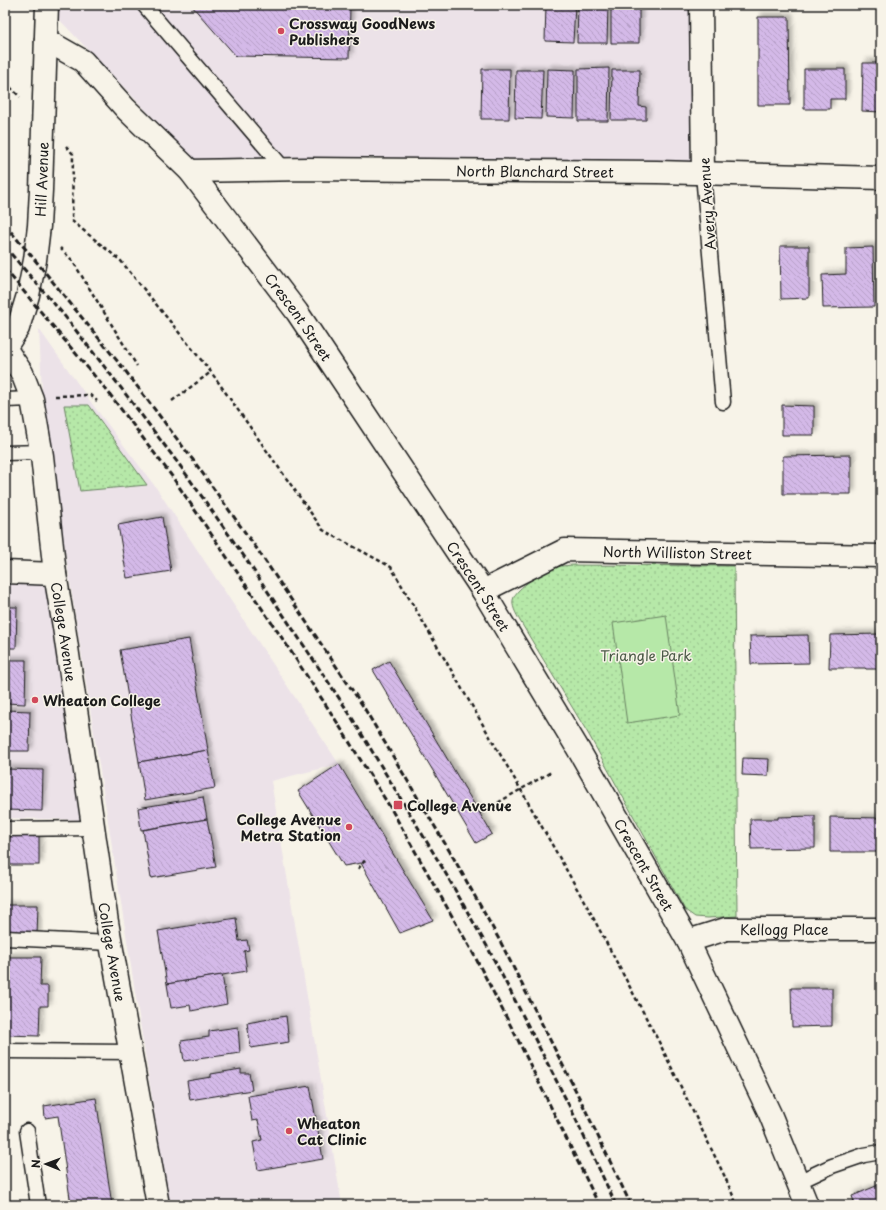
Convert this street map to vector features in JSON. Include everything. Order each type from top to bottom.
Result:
[{"type":"street","name":"Hill Avenue","points":[[5,348],[18,328],[28,295],[37,240],[41,190],[47,5]]},
{"type":"street","name":"Avery Avenue","points":[[701,5],[703,174]]},
{"type":"street","name":"Crescent Street","points":[[46,40],[83,61],[126,109],[190,171],[296,312],[483,591],[577,746],[688,941],[770,1114],[807,1205]]},
{"type":"street","name":"North Blanchard Street","points":[[190,171],[284,169],[641,172],[881,178]]},
{"type":"street","name":"College Avenue","points":[[5,348],[22,373],[32,399],[42,452],[55,574],[111,943],[158,1205]]},
{"type":"street","name":"North Williston Street","points":[[483,591],[565,550],[881,556]]},
{"type":"street","points":[[5,572],[55,574]]},
{"type":"street","name":"Kellogg Place","points":[[688,941],[726,929],[881,929]]},
{"type":"lane","points":[[144,5],[284,169]]},
{"type":"lane","name":"Avery Avenue","points":[[703,174],[723,402]]},
{"type":"lane","points":[[5,400],[32,399]]},
{"type":"lane","points":[[5,453],[42,452]]},
{"type":"lane","points":[[5,829],[94,828]]},
{"type":"lane","points":[[5,938],[111,943]]},
{"type":"lane","points":[[5,1051],[131,1052]]},
{"type":"lane","points":[[27,1131],[38,1205]]},
{"type":"lane","points":[[798,1182],[832,1166],[864,1155],[881,1152]]},
{"type":"path","points":[[5,82],[11,87]]},
{"type":"path","points":[[73,154],[72,221],[120,261],[211,372],[324,530],[391,567],[588,908],[659,1042],[725,1177],[736,1205]]},
{"type":"path","points":[[72,260],[137,366]]},
{"type":"path","points":[[172,401],[211,372]]},
{"type":"path","points":[[55,396],[90,395],[97,401]]},
{"type":"path","points":[[480,812],[551,772]]},
{"type":"path","points":[[358,869],[366,859]]},
{"type":"path","points":[[643,1199],[646,1205]]},
{"type":"shaded area","points":[[55,5],[693,5],[695,164],[194,161],[55,15]]},
{"type":"shaded area","points":[[39,329],[93,405],[157,489],[339,764],[271,781],[342,1205],[169,1205],[43,412]]},
{"type":"shaded area","name":"Wheaton College","points":[[5,581],[46,582],[87,820],[5,818]]},
{"type":"green space","points":[[64,405],[89,405],[147,485],[80,491]]},
{"type":"green space","name":"Triangle Park","points":[[560,566],[734,566],[737,916],[708,918],[695,917],[685,910],[589,735],[513,607],[513,600],[517,592],[534,578],[548,570]]},
{"type":"green space","points":[[666,615],[680,715],[627,723],[613,623]]},
{"type":"building","name":"Crossway GoodNews Publishers","points":[[191,5],[350,5],[349,58],[236,56]]},
{"type":"building","points":[[546,5],[575,5],[573,42],[545,41]]},
{"type":"building","points":[[578,5],[608,5],[607,43],[577,43]]},
{"type":"building","points":[[611,5],[645,5],[645,9],[639,9],[639,43],[611,43]]},
{"type":"building","points":[[758,17],[789,17],[790,105],[758,105]]},
{"type":"building","points":[[863,63],[881,63],[881,112],[862,111]]},
{"type":"building","points":[[609,68],[608,121],[578,121],[578,69]]},
{"type":"building","points":[[482,69],[510,69],[509,119],[481,119]]},
{"type":"building","points":[[547,69],[575,70],[574,118],[546,117]]},
{"type":"building","points":[[804,69],[845,69],[845,99],[830,99],[830,109],[804,109]]},
{"type":"building","points":[[516,70],[543,70],[541,119],[515,118]]},
{"type":"building","points":[[612,70],[640,70],[639,106],[646,107],[646,120],[611,120]]},
{"type":"building","points":[[780,246],[809,246],[809,298],[781,299]]},
{"type":"building","points":[[873,247],[874,307],[823,308],[822,275],[846,274],[846,248]]},
{"type":"building","points":[[782,405],[814,406],[814,435],[782,435]]},
{"type":"building","points":[[851,455],[851,494],[783,494],[783,456]]},
{"type":"building","points":[[162,517],[171,571],[127,578],[118,525]]},
{"type":"building","points":[[5,607],[17,607],[16,648],[5,648]]},
{"type":"building","points":[[881,634],[881,669],[829,668],[830,635]]},
{"type":"building","points":[[808,635],[809,663],[751,664],[750,636]]},
{"type":"building","points":[[189,639],[208,750],[139,762],[120,650]]},
{"type":"building","points":[[5,660],[26,660],[25,704],[5,703]]},
{"type":"building","points":[[389,661],[492,834],[476,843],[373,670]]},
{"type":"building","points":[[5,710],[30,711],[29,751],[5,751]]},
{"type":"building","points":[[208,750],[215,788],[145,800],[139,762]]},
{"type":"building","points":[[743,758],[769,759],[768,776],[742,775]]},
{"type":"building","name":"College Avenue Metra Station","points":[[339,764],[433,920],[400,933],[361,863],[344,866],[298,791]]},
{"type":"building","points":[[5,769],[43,770],[42,811],[5,810]]},
{"type":"building","points":[[203,797],[207,819],[141,830],[138,808]]},
{"type":"building","points":[[815,816],[815,848],[751,849],[750,819],[778,819],[778,817]]},
{"type":"building","points":[[830,817],[881,818],[881,852],[830,852]]},
{"type":"building","points":[[207,819],[216,867],[151,878],[143,830]]},
{"type":"building","points":[[5,834],[39,834],[39,865],[5,865]]},
{"type":"building","points":[[5,905],[38,905],[37,936],[5,935]]},
{"type":"building","points":[[236,918],[239,941],[247,940],[249,950],[244,951],[247,971],[167,984],[158,931]]},
{"type":"building","points":[[5,957],[41,957],[40,986],[48,986],[48,1006],[40,1006],[39,1036],[5,1035]]},
{"type":"building","points":[[222,975],[227,1004],[191,1011],[190,1005],[171,1008],[167,984]]},
{"type":"building","points":[[791,988],[832,988],[832,1026],[792,1027]]},
{"type":"building","points":[[286,1016],[289,1042],[251,1048],[247,1023]]},
{"type":"building","points":[[878,1017],[881,1017],[881,1036],[877,1036]]},
{"type":"building","points":[[238,1027],[240,1053],[184,1061],[181,1041],[209,1037],[209,1031]]},
{"type":"building","points":[[241,1069],[241,1073],[249,1073],[252,1090],[190,1100],[187,1081],[211,1077],[211,1074]]},
{"type":"building","name":"Wheaton Cat Clinic","points":[[310,1086],[323,1159],[258,1170],[253,1142],[262,1140],[258,1120],[252,1121],[248,1096]]},
{"type":"building","points":[[96,1098],[112,1205],[71,1205],[58,1116],[45,1118],[44,1106]]},
{"type":"building","points":[[881,1184],[881,1205],[855,1205],[852,1196]]},
{"type":"railway","points":[[5,225],[127,373],[193,460],[257,549],[363,706],[453,857],[500,941],[583,1105],[631,1205]]},
{"type":"railway","points":[[5,247],[63,314],[181,467],[246,559],[349,713],[442,867],[488,948],[572,1111],[616,1205]]},
{"type":"railway","points":[[5,269],[108,392],[171,475],[335,719],[390,807],[473,953],[516,1036],[599,1205]]},
{"type":"place","name":"Crossway GoodNews Publishers","points":[[281,31]]},
{"type":"place","name":"Wheaton College","points":[[35,700]]},
{"type":"place","name":"College Avenue","points":[[398,805]]},
{"type":"place","name":"College Avenue Metra Station","points":[[349,827]]},
{"type":"place","name":"Wheaton Cat Clinic","points":[[289,1131]]}]
